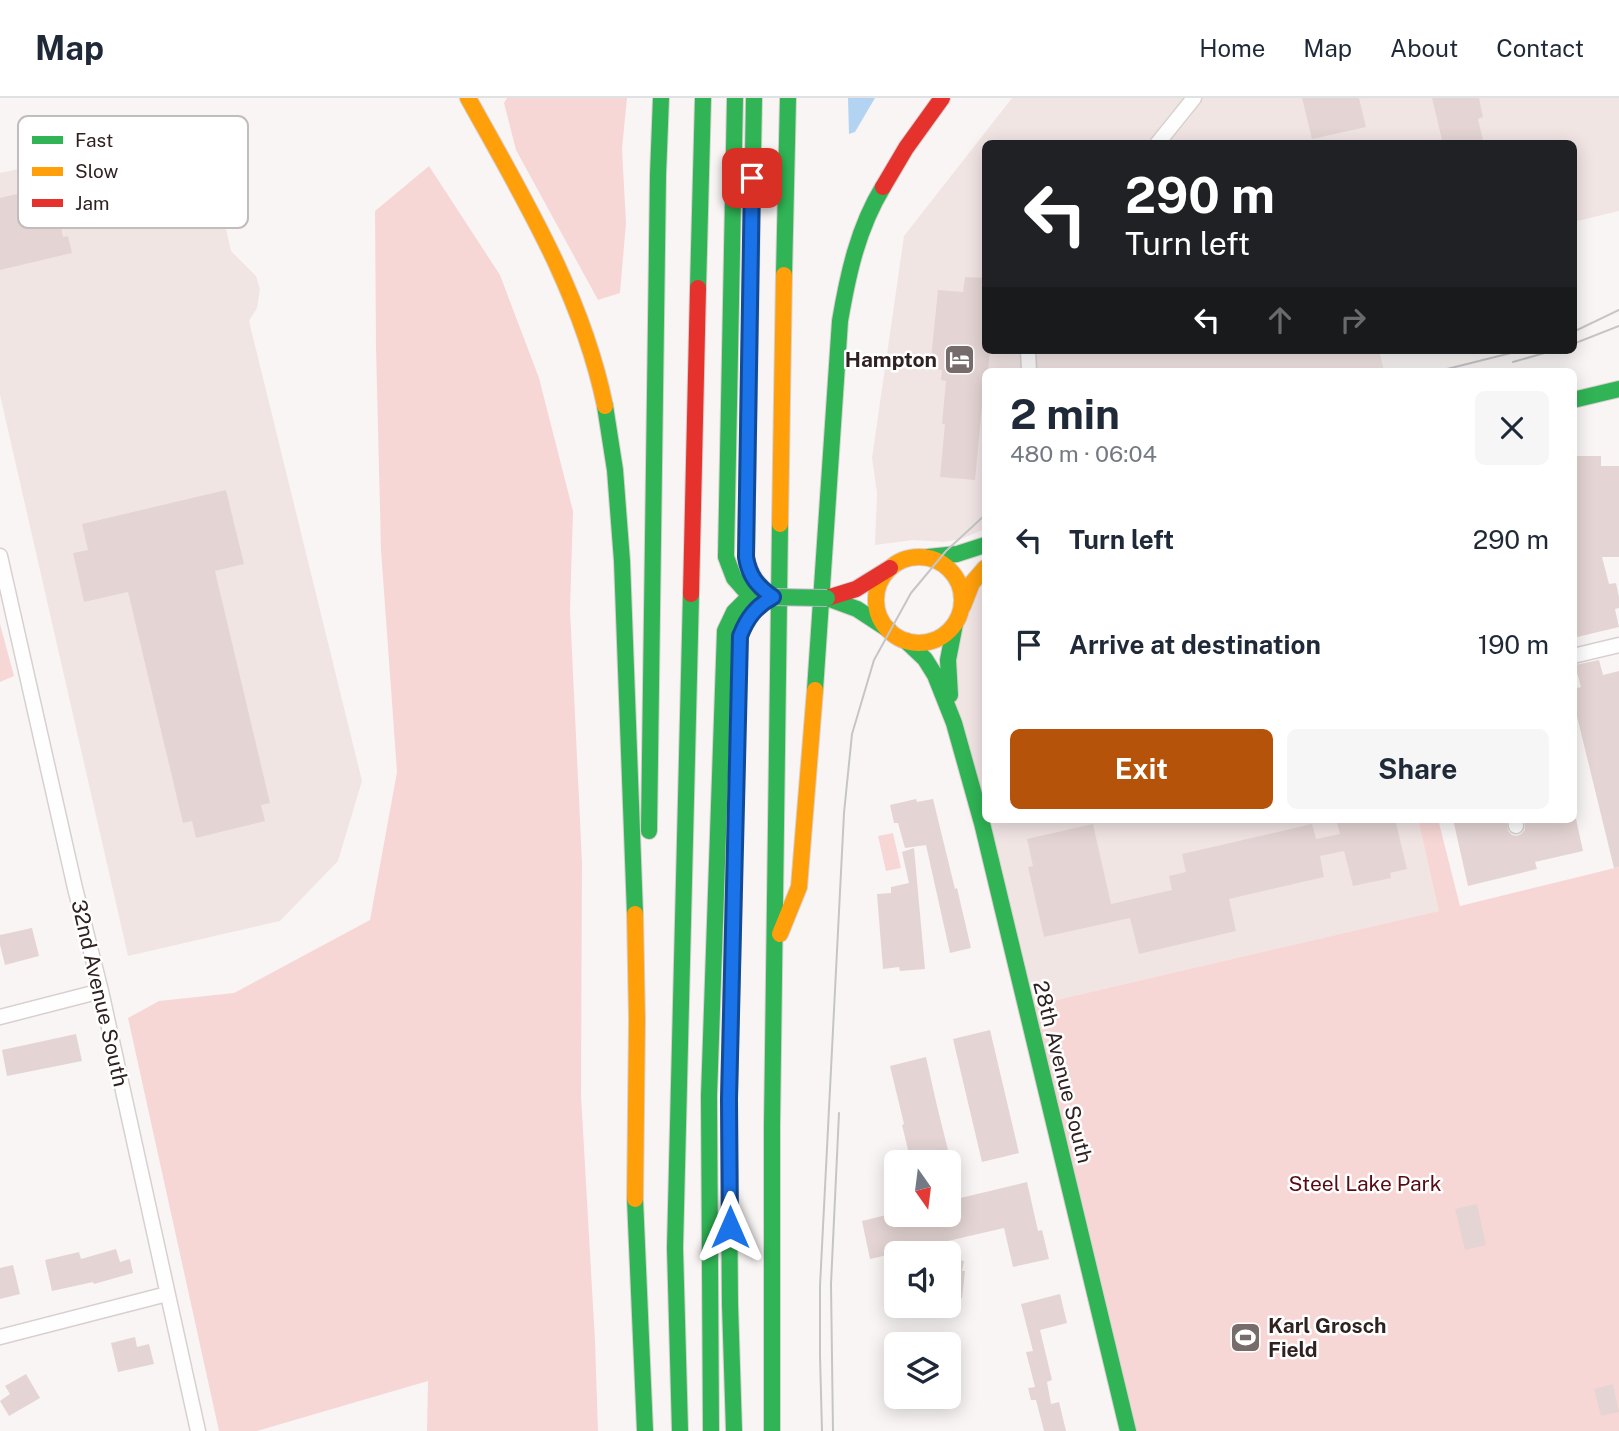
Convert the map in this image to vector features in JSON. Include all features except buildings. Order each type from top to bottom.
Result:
[{"type":"main road","points":[[468,98],[570,293],[587,339],[612,445],[622,548],[633,820],[636,1225],[645,1431]]},
{"type":"main road","points":[[636,1021],[650,820],[661,98]]},
{"type":"main road","points":[[680,1431],[675,1248],[703,98]]},
{"type":"main road","points":[[736,98],[726,556],[734,578],[750,596]]},
{"type":"main road","points":[[754,98],[746,557],[752,578],[773,597]]},
{"type":"main road","points":[[772,1431],[770,1325],[774,949],[788,98]]},
{"type":"main road","points":[[774,949],[799,887],[840,321],[846,287],[857,245],[879,191],[910,141],[943,98]]},
{"type":"main road","points":[[1577,399],[1619,388]]},
{"type":"main road","points":[[737,733],[724,631],[734,611],[750,596],[827,598],[856,589],[901,561],[913,557],[946,557],[982,546]]},
{"type":"main road","points":[[926,557],[950,570],[958,581],[962,608]]},
{"type":"main road","points":[[889,630],[881,619],[877,592],[881,579],[890,568]]},
{"type":"main road","points":[[827,598],[857,609],[906,641],[920,643],[945,634],[954,624],[972,583],[982,571]]},
{"type":"main road","points":[[711,1431],[709,1096],[730,692],[740,636],[746,622],[762,603],[773,597]]},
{"type":"main road","name":"28th Avenue South","points":[[954,624],[948,645],[946,672],[954,723]]},
{"type":"main road","name":"28th Avenue South","points":[[906,641],[925,659],[935,675],[954,723],[982,823],[1128,1431]]},
{"type":"main road","points":[[734,855],[729,1099],[734,1431]]},
{"type":"street","points":[[1160,140],[1194,98]]},
{"type":"street","name":"32nd Avenue South","points":[[0,556],[101,991],[198,1431]]},
{"type":"street","points":[[1577,655],[1619,645]]},
{"type":"street","points":[[0,1017],[101,991]]},
{"type":"street","points":[[0,1337],[167,1294]]},
{"type":"shaded area","points":[[1012,98],[1619,98],[1619,211],[1577,221],[1577,140],[982,140],[982,354],[1380,354],[1383,368],[982,368],[982,530],[961,539],[944,542],[913,540],[875,545],[877,493],[872,458],[904,236]]},
{"type":"shaded area","points":[[18,169],[18,228],[226,228],[231,251],[256,276],[260,289],[257,308],[249,321],[362,781],[338,861],[280,921],[128,956],[0,395],[0,173]]},
{"type":"shaded area","points":[[982,574],[982,823],[1419,823],[1440,911],[1026,1007],[954,723],[955,624]]},
{"type":"green space","points":[[507,98],[627,98],[622,149],[626,223],[620,293],[598,300],[516,150],[504,103]]},
{"type":"green space","points":[[429,166],[500,275],[539,378],[573,511],[570,610],[582,862],[581,1095],[598,1431],[427,1431],[428,1381],[257,1431],[219,1431],[128,1018],[159,1001],[234,993],[370,920],[397,772],[381,550],[375,211]]},
{"type":"green space","points":[[0,624],[14,676],[0,682]]},
{"type":"green space","name":"Steel Lake Park","points":[[1419,823],[1439,823],[1460,906],[1619,867],[1619,1431],[1128,1431],[1026,1007],[1439,911]]},
{"type":"green space","points":[[893,833],[901,868],[886,871],[878,836]]},
{"type":"water","points":[[848,98],[875,98],[855,132],[849,134]]},
{"type":"tram line","points":[[1577,330],[1619,310]]},
{"type":"tram line","points":[[1577,342],[1619,326]]},
{"type":"tram line","points":[[1451,368],[1507,354]]},
{"type":"tram line","points":[[1513,362],[1541,354]]},
{"type":"tram line","points":[[822,1431],[820,1286],[844,813],[852,734],[874,660],[911,593],[946,551],[982,518]]},
{"type":"tram line","points":[[833,1431],[831,1284],[839,1113]]},
{"type":"traffic: fast","points":[[649,831],[661,98]]},
{"type":"traffic: fast","points":[[698,288],[703,98]]},
{"type":"traffic: fast","points":[[735,98],[726,557],[734,578],[749,595]]},
{"type":"traffic: fast","points":[[754,98],[746,557],[755,580],[773,597]]},
{"type":"traffic: fast","points":[[784,275],[788,98]]},
{"type":"traffic: fast","points":[[815,690],[840,321],[855,252],[883,187]]},
{"type":"traffic: fast","points":[[1577,399],[1619,389]]},
{"type":"traffic: fast","points":[[605,406],[615,470],[622,561],[635,914]]},
{"type":"traffic: fast","points":[[772,1431],[772,1126],[780,524]]},
{"type":"traffic: fast","points":[[928,557],[957,554],[982,546]]},
{"type":"traffic: fast","points":[[680,1431],[675,1248],[691,594]]},
{"type":"traffic: fast","points":[[711,1431],[709,1096],[725,631],[734,612],[750,596],[773,597]]},
{"type":"traffic: fast","points":[[773,597],[827,598]]},
{"type":"traffic: fast","points":[[827,598],[857,609],[889,630]]},
{"type":"traffic: fast","points":[[950,695],[948,660],[955,624]]},
{"type":"traffic: fast","points":[[906,641],[925,659],[935,675],[954,723],[982,823],[1128,1431]]},
{"type":"traffic: fast","points":[[729,1192],[734,1431]]},
{"type":"traffic: fast","points":[[635,1199],[645,1431]]},
{"type":"traffic: slow","points":[[468,98],[529,209],[566,285],[595,365],[605,406]]},
{"type":"traffic: slow","points":[[780,524],[784,275]]},
{"type":"traffic: slow","points":[[919,557],[935,561],[949,570],[958,584],[962,600],[958,616],[949,630],[935,639],[919,643],[903,639],[889,630],[880,616],[876,600],[880,584],[889,570],[903,561],[919,557]]},
{"type":"traffic: slow","points":[[963,606],[972,583],[982,571]]},
{"type":"traffic: slow","points":[[780,934],[799,887],[815,690]]},
{"type":"traffic: slow","points":[[729,1192],[734,875]]},
{"type":"traffic: slow","points":[[635,914],[635,1199]]},
{"type":"traffic: jam","points":[[883,187],[906,148],[942,98]]},
{"type":"traffic: jam","points":[[691,594],[698,288]]},
{"type":"traffic: jam","points":[[827,598],[856,589],[890,568]]},
{"type":"place","name":"Hampton","points":[[960,359]]},
{"type":"place","name":"Karl Grosch Field","points":[[1245,1337]]},
{"type":"route","points":[[730,1227],[729,1099],[740,636],[754,611],[773,597],[752,578],[746,557],[752,178]]}]
